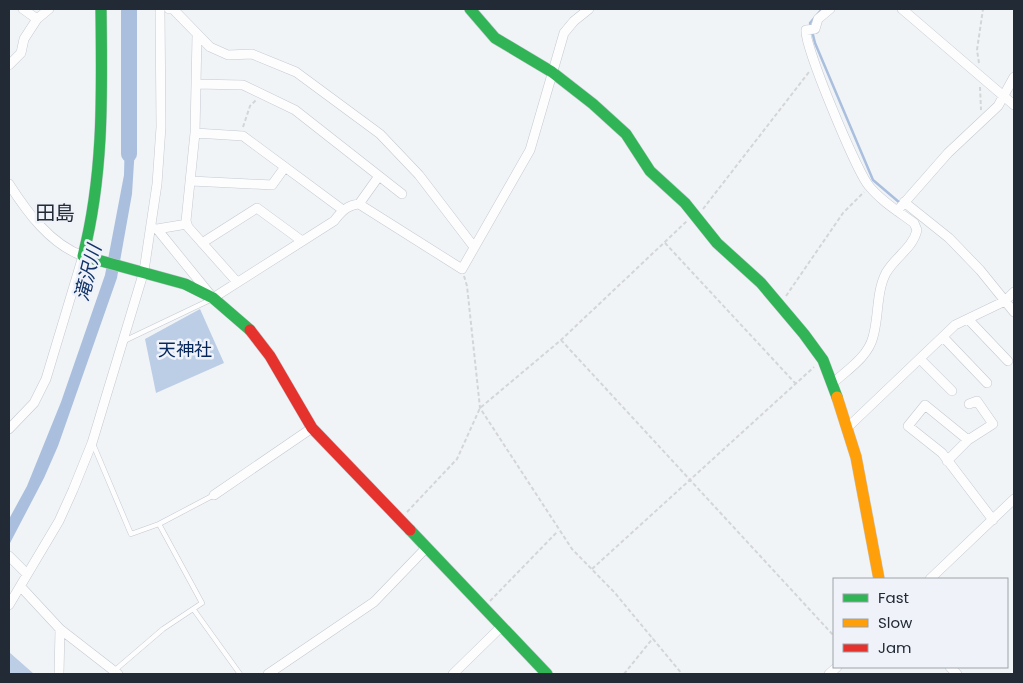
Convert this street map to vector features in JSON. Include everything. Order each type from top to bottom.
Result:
[{"type":"street","points":[[24,9],[37,19]]},
{"type":"street","points":[[9,66],[21,53],[24,39],[37,19],[49,9]]},
{"type":"street","points":[[9,429],[34,403],[46,379],[87,257],[99,186],[102,122],[101,9]]},
{"type":"street","points":[[9,605],[21,588],[26,574],[64,512],[92,443],[122,342],[140,270],[154,228],[161,127],[160,9]]},
{"type":"street","points":[[169,9],[173,9],[210,47],[228,55],[252,54],[296,72],[380,134],[419,176],[474,247]]},
{"type":"street","points":[[470,9],[495,38],[552,72],[593,104],[626,134],[650,171],[694,216],[717,243],[780,304],[823,360],[848,428],[864,493],[879,578]]},
{"type":"street","points":[[213,298],[334,221],[343,210],[352,204],[359,204],[462,269],[530,150],[564,33],[574,20],[589,9]]},
{"type":"street","points":[[830,9],[805,33],[815,64],[850,151],[869,186],[949,238],[980,270],[1002,302],[1014,312]]},
{"type":"street","points":[[902,9],[1014,105]]},
{"type":"street","points":[[197,35],[195,134],[187,224],[237,282]]},
{"type":"street","points":[[901,206],[948,153],[998,106],[1014,76]]},
{"type":"street","points":[[196,84],[243,85],[295,110],[402,194]]},
{"type":"street","points":[[195,134],[241,136],[343,210]]},
{"type":"street","points":[[191,181],[272,185],[285,167]]},
{"type":"street","points":[[359,204],[379,176]]},
{"type":"street","points":[[9,184],[35,220],[54,240],[71,252],[186,284],[213,298]]},
{"type":"street","points":[[833,383],[868,348],[873,338],[885,275],[915,236],[917,230],[914,223],[901,206]]},
{"type":"street","points":[[202,242],[257,208],[302,241]]},
{"type":"street","points":[[154,228],[187,224]]},
{"type":"street","points":[[154,228],[213,298],[252,332],[270,356],[312,428],[547,674]]},
{"type":"street","points":[[848,428],[955,325],[1002,302],[1014,292]]},
{"type":"street","points":[[968,319],[1008,361]]},
{"type":"street","points":[[942,337],[987,382]]},
{"type":"street","points":[[920,359],[952,391]]},
{"type":"street","points":[[947,461],[968,440],[993,424],[977,401],[969,404]]},
{"type":"street","points":[[968,440],[925,405],[908,426],[933,444],[993,520]]},
{"type":"street","points":[[214,495],[312,428]]},
{"type":"street","points":[[931,578],[1014,499]]},
{"type":"street","points":[[268,674],[374,602],[426,548]]},
{"type":"street","points":[[9,556],[26,574]]},
{"type":"street","points":[[21,588],[60,629],[114,673]]},
{"type":"street","points":[[453,674],[502,626]]},
{"type":"street","points":[[59,674],[60,629]]},
{"type":"lane","points":[[122,342],[213,298]]},
{"type":"lane","points":[[92,443],[131,534],[158,524],[214,495]]},
{"type":"lane","points":[[114,673],[162,629],[194,610],[202,603],[158,524]]},
{"type":"lane","points":[[194,610],[240,674]]},
{"type":"path","points":[[400,519],[457,459],[480,408],[561,340],[694,216],[815,64]]},
{"type":"path","points":[[241,136],[250,106],[260,94]]},
{"type":"path","points":[[780,304],[843,213],[869,186]]},
{"type":"path","points":[[665,243],[796,384]]},
{"type":"path","points":[[462,269],[467,286],[480,408],[558,531],[653,638],[682,674]]},
{"type":"path","points":[[561,340],[833,635]]},
{"type":"path","points":[[592,569],[823,360]]},
{"type":"path","points":[[484,606],[558,531]]},
{"type":"path","points":[[624,674],[653,638]]},
{"type":"green space","name":"天神社","points":[[200,309],[224,363],[156,393],[145,339]]},
{"type":"green space","points":[[9,652],[34,674],[9,674]]},
{"type":"shaded area","points":[[136,131],[132,194],[117,278],[58,446],[44,478],[9,545],[9,519],[27,486],[61,402],[105,275],[124,175],[125,132]]},
{"type":"waterway","name":"滝沢川","points":[[129,9],[129,154]]},
{"type":"waterway","points":[[822,9],[810,23],[815,43],[873,180],[900,203]]},
{"type":"traffic: fast","points":[[101,9],[101,102],[98,164],[95,195],[83,256],[185,284],[213,298],[250,330]]},
{"type":"traffic: fast","points":[[470,9],[495,38],[552,72],[593,104],[626,134],[650,171],[685,203],[717,243],[761,283],[804,334],[823,360],[837,397]]},
{"type":"traffic: fast","points":[[410,530],[547,674]]},
{"type":"traffic: slow","points":[[837,397],[856,457],[879,578]]},
{"type":"traffic: jam","points":[[250,330],[270,356],[312,428],[410,530]]},
{"type":"district","name":"田島","points":[[55,213]]}]
